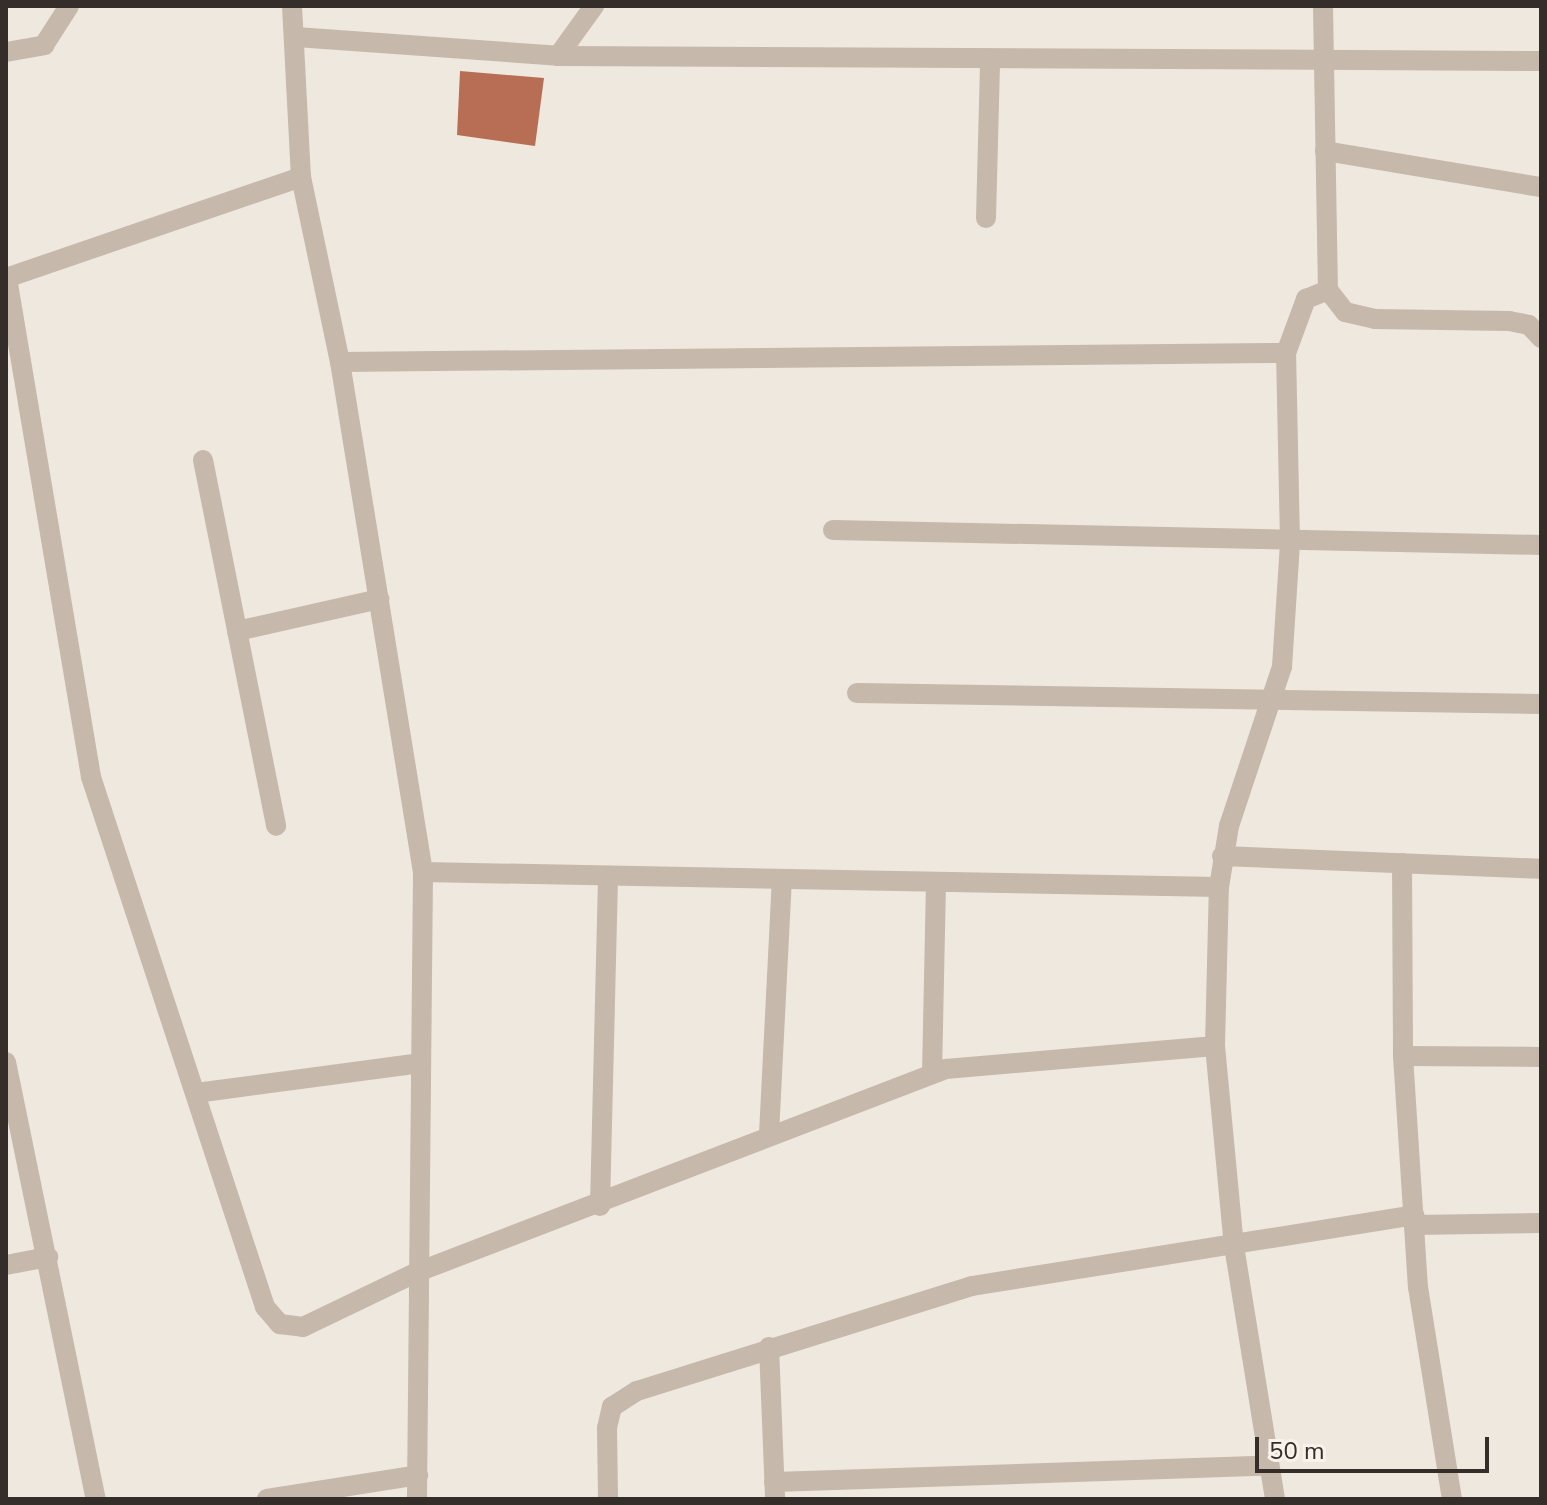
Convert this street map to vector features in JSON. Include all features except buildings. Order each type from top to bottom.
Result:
[{"type":"street","points":[[6,52],[44,45],[61,29],[69,6]]},
{"type":"street","points":[[292,6],[301,177],[340,362],[423,872],[415,1273],[417,1499]]},
{"type":"street","points":[[558,56],[594,6]]},
{"type":"street","points":[[1323,6],[1328,290],[1345,312],[1375,319],[1509,321],[1529,325],[1541,338]]},
{"type":"street","points":[[296,37],[558,56],[1541,61]]},
{"type":"street","points":[[986,218],[990,60]]},
{"type":"street","points":[[1325,151],[1541,187]]},
{"type":"street","points":[[301,177],[6,278],[91,777],[265,1307],[280,1324],[303,1327],[415,1273],[600,1206],[769,1134],[932,1074],[1215,1046]]},
{"type":"street","points":[[1275,1499],[1234,1247],[1215,1046],[1219,887],[1222,856],[1282,667],[1290,542],[1286,353],[1301,308],[1328,290]]},
{"type":"street","points":[[340,362],[1286,353]]},
{"type":"street","points":[[203,460],[276,826]]},
{"type":"street","points":[[833,530],[1541,545]]},
{"type":"street","points":[[237,631],[379,599]]},
{"type":"street","points":[[857,693],[1541,704]]},
{"type":"street","points":[[1222,856],[1541,869]]},
{"type":"street","points":[[1402,863],[1403,1056],[1414,1220],[1452,1499]]},
{"type":"street","points":[[423,872],[1219,887]]},
{"type":"street","points":[[600,1206],[608,876]]},
{"type":"street","points":[[769,1134],[782,879]]},
{"type":"street","points":[[932,1074],[936,882]]},
{"type":"street","points":[[1403,1056],[1541,1057]]},
{"type":"street","points":[[6,1062],[96,1499]]},
{"type":"street","points":[[196,1093],[421,1063]]},
{"type":"street","points":[[608,1499],[612,1407],[637,1391],[769,1347],[972,1286],[1414,1220],[1541,1223]]},
{"type":"street","points":[[6,1265],[48,1257]]},
{"type":"street","points":[[769,1347],[775,1490],[1269,1466]]},
{"type":"street","points":[[267,1499],[418,1475]]}]
